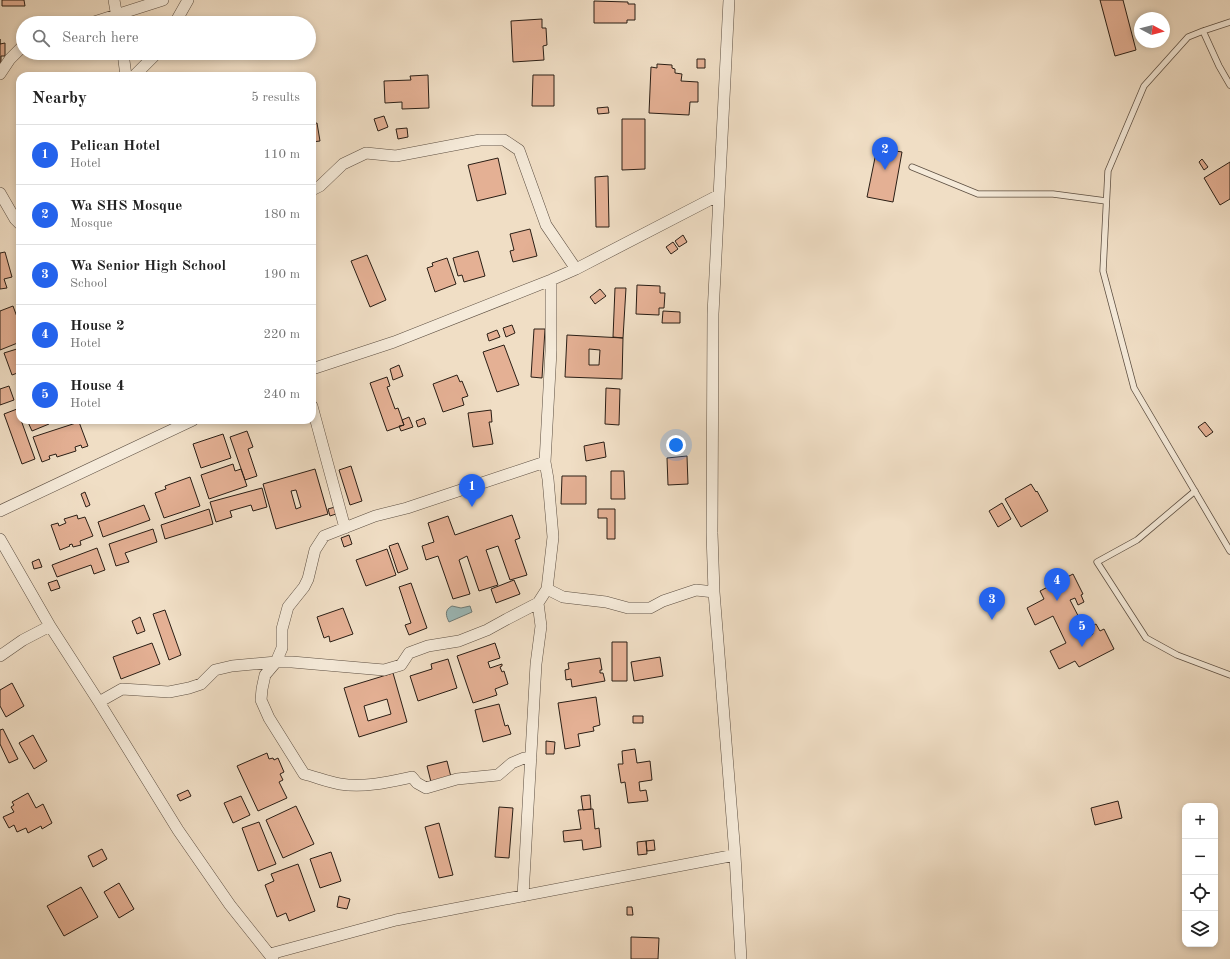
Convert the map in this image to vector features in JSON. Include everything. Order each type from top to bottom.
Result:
[{"type":"street","points":[[114,0],[117,16]]},
{"type":"street","points":[[124,16],[163,0]]},
{"type":"street","points":[[179,16],[188,0]]},
{"type":"street","points":[[729,0],[713,314],[712,533],[714,592],[735,855],[741,959]]},
{"type":"street","points":[[0,74],[16,53]]},
{"type":"street","points":[[124,60],[125,72]]},
{"type":"street","points":[[138,72],[150,60]]},
{"type":"street","points":[[316,188],[343,164],[366,153],[396,156],[480,140],[504,140],[520,150],[546,225],[576,269]]},
{"type":"street","points":[[0,194],[16,220]]},
{"type":"street","points":[[316,368],[394,342],[551,280],[576,269],[719,195]]},
{"type":"street","points":[[99,702],[122,689],[169,692],[189,688],[202,684],[215,670],[232,666],[292,662],[384,670],[401,665],[409,653],[428,646],[459,641],[487,630],[538,603],[547,589],[553,537],[545,462],[551,351],[551,280]]},
{"type":"street","points":[[316,421],[345,528]]},
{"type":"street","points":[[0,511],[177,424]]},
{"type":"street","points":[[531,758],[524,758],[512,763],[498,775],[458,779],[426,788],[412,777],[361,785],[340,784],[304,774],[269,718],[261,700],[265,675],[276,662],[282,648],[282,629],[288,607],[304,587],[308,579],[315,550],[324,536],[375,516],[407,508],[545,462]]},
{"type":"street","points":[[0,539],[50,626],[178,830],[230,905],[272,956],[396,920],[735,855]]},
{"type":"street","points":[[547,589],[563,597],[606,602],[628,608],[650,608],[663,601],[696,590],[714,592]]},
{"type":"street","points":[[523,896],[536,664],[541,626],[538,603]]},
{"type":"street","points":[[0,656],[23,640],[50,626]]},
{"type":"lane","points":[[1230,22],[1188,37],[1144,86],[1108,171],[1103,271],[1134,388],[1230,551]]},
{"type":"lane","points":[[1203,31],[1230,86]]},
{"type":"lane","points":[[912,168],[978,194],[1053,194],[1106,201]]},
{"type":"lane","points":[[1195,491],[1137,540],[1097,562],[1146,638],[1177,655],[1230,675]]},
{"type":"water","points":[[452,606],[461,608],[470,606],[472,612],[449,622],[447,611]]},
{"type":"building","points":[[2,0],[24,0],[25,6],[2,6]]},
{"type":"building","points":[[1100,0],[1123,0],[1134,42],[1134,48],[1136,50],[1115,56]]},
{"type":"building","points":[[594,1],[628,2],[628,4],[635,4],[635,20],[627,20],[627,23],[594,23]]},
{"type":"building","points":[[542,19],[542,28],[546,28],[547,45],[543,46],[544,60],[513,62],[511,21]]},
{"type":"building","points":[[5,43],[5,56],[1,56],[1,65],[0,65],[0,44]]},
{"type":"building","points":[[697,59],[705,59],[705,68],[697,68]]},
{"type":"building","points":[[657,64],[672,65],[672,68],[675,69],[675,73],[682,74],[681,81],[698,82],[698,102],[690,102],[689,115],[649,113],[651,67],[657,68]]},
{"type":"building","points":[[428,75],[429,108],[402,109],[402,102],[385,103],[384,81],[411,80],[410,76]]},
{"type":"building","points":[[533,75],[554,75],[554,106],[532,106]]},
{"type":"building","points":[[608,107],[609,113],[598,114],[597,108]]},
{"type":"building","points":[[384,116],[388,127],[378,131],[374,119]]},
{"type":"building","points":[[622,119],[645,119],[645,169],[622,170]]},
{"type":"building","points":[[316,123],[320,141],[316,142]]},
{"type":"building","points":[[407,128],[408,137],[398,139],[396,129]]},
{"type":"building","points":[[877,148],[902,152],[893,202],[867,197]]},
{"type":"building","points":[[498,158],[506,194],[477,201],[468,165]]},
{"type":"building","points":[[1202,159],[1208,167],[1204,170],[1199,162]]},
{"type":"building","points":[[1230,162],[1230,199],[1220,205],[1204,178]]},
{"type":"building","points":[[608,176],[609,227],[596,227],[595,177]]},
{"type":"building","points":[[530,229],[537,256],[513,262],[510,251],[514,250],[510,234]]},
{"type":"building","points":[[683,235],[687,242],[679,247],[675,241]]},
{"type":"building","points":[[673,242],[678,249],[671,254],[666,247]]},
{"type":"building","points":[[478,251],[485,276],[464,282],[462,275],[458,276],[453,258]]},
{"type":"building","points":[[5,252],[12,277],[4,279],[7,288],[0,289],[0,253]]},
{"type":"building","points":[[367,255],[386,300],[370,307],[351,261]]},
{"type":"building","points":[[447,258],[456,284],[435,292],[427,268],[433,266],[432,263]]},
{"type":"building","points":[[637,285],[660,286],[660,293],[665,293],[664,308],[659,308],[659,315],[636,314]]},
{"type":"building","points":[[615,288],[626,288],[623,338],[613,337]]},
{"type":"building","points":[[600,289],[606,296],[595,304],[590,297]]},
{"type":"building","points":[[13,306],[16,314],[16,344],[0,350],[0,311]]},
{"type":"building","points":[[663,311],[680,312],[680,323],[662,323]]},
{"type":"building","points":[[512,325],[515,333],[506,337],[503,328]]},
{"type":"building","points":[[534,329],[545,329],[542,378],[531,377]]},
{"type":"building","points":[[497,330],[500,337],[489,341],[487,334]]},
{"type":"building","points":[[567,335],[623,338],[622,379],[565,377]],"holes":[[[589,349],[600,350],[599,365],[589,365]]]},
{"type":"building","points":[[504,345],[519,385],[497,392],[483,352]]},
{"type":"building","points":[[16,349],[16,374],[12,375],[4,353]]},
{"type":"building","points":[[399,365],[403,376],[393,380],[390,369]]},
{"type":"building","points":[[457,375],[460,382],[462,381],[468,396],[462,398],[464,405],[443,412],[433,384]]},
{"type":"building","points":[[387,377],[390,386],[387,387],[395,409],[398,408],[404,425],[387,431],[370,383]]},
{"type":"building","points":[[9,386],[14,400],[0,405],[0,389]]},
{"type":"building","points":[[606,388],[620,389],[619,425],[605,424]]},
{"type":"building","points":[[16,409],[16,424],[22,424],[35,459],[22,464],[4,414]]},
{"type":"building","points":[[491,410],[492,422],[489,422],[493,444],[473,447],[468,413]]},
{"type":"building","points":[[409,417],[413,427],[401,431],[399,426],[404,425],[402,420]]},
{"type":"building","points":[[424,418],[426,424],[418,427],[416,421]]},
{"type":"building","points":[[1205,422],[1213,432],[1206,437],[1198,427]]},
{"type":"building","points":[[29,424],[49,424],[32,431]]},
{"type":"building","points":[[73,424],[80,424],[88,446],[82,448],[81,445],[75,447],[76,451],[57,457],[56,454],[49,456],[50,459],[42,462],[33,437]]},
{"type":"building","points":[[247,431],[253,447],[248,449],[257,476],[245,480],[230,437]]},
{"type":"building","points":[[223,434],[231,458],[201,468],[193,444]]},
{"type":"building","points":[[604,442],[606,457],[586,461],[584,446]]},
{"type":"building","points":[[687,456],[688,484],[668,485],[667,458]]},
{"type":"building","points":[[233,464],[235,471],[241,469],[247,486],[209,499],[201,475]]},
{"type":"building","points":[[351,466],[362,501],[350,505],[339,470]]},
{"type":"building","points":[[315,469],[328,514],[276,529],[263,484]],"holes":[[[296,490],[301,507],[296,509],[291,491]]]},
{"type":"building","points":[[611,471],[624,471],[625,499],[611,499]]},
{"type":"building","points":[[562,476],[586,476],[586,504],[561,504]]},
{"type":"building","points":[[190,477],[200,506],[164,518],[155,493],[166,489],[165,486]]},
{"type":"building","points":[[1031,484],[1036,492],[1037,491],[1048,511],[1021,527],[1005,499]]},
{"type":"building","points":[[262,488],[267,507],[253,511],[251,505],[230,511],[232,517],[216,522],[210,502]]},
{"type":"building","points":[[85,492],[90,505],[86,507],[81,494]]},
{"type":"building","points":[[1002,503],[1011,519],[998,527],[989,511]]},
{"type":"building","points":[[144,505],[150,520],[103,537],[98,522]]},
{"type":"building","points":[[335,507],[336,514],[330,516],[328,509]]},
{"type":"building","points":[[209,509],[213,524],[165,539],[161,525]]},
{"type":"building","points":[[598,509],[615,509],[615,539],[607,539],[607,518],[598,518]]},
{"type":"building","points":[[77,515],[78,519],[85,517],[93,536],[80,541],[81,545],[73,547],[72,544],[60,550],[51,525],[58,523],[59,526],[66,523],[64,519]]},
{"type":"building","points":[[512,515],[520,538],[515,540],[527,575],[510,580],[498,546],[486,550],[498,585],[479,591],[467,556],[459,560],[470,594],[453,599],[438,556],[426,560],[422,546],[434,542],[428,523],[448,516],[455,535]]},
{"type":"building","points":[[153,529],[157,542],[125,553],[129,562],[116,566],[109,544]]},
{"type":"building","points":[[349,535],[352,544],[344,547],[341,538]]},
{"type":"building","points":[[398,543],[408,569],[398,573],[389,546]]},
{"type":"building","points":[[97,548],[105,570],[94,574],[91,565],[57,577],[52,565]]},
{"type":"building","points":[[387,549],[396,575],[366,586],[356,560]]},
{"type":"building","points":[[39,559],[42,567],[34,569],[32,562]]},
{"type":"building","points":[[1073,574],[1083,594],[1081,595],[1084,602],[1078,605],[1075,598],[1070,600],[1089,637],[1093,634],[1090,627],[1096,624],[1100,631],[1104,629],[1114,649],[1079,667],[1075,661],[1059,669],[1050,651],[1066,643],[1053,616],[1035,625],[1027,608],[1044,599],[1040,591]]},
{"type":"building","points":[[57,580],[60,588],[51,591],[48,583]]},
{"type":"building","points":[[514,580],[520,594],[496,603],[491,589]]},
{"type":"building","points":[[411,583],[427,628],[409,635],[405,625],[411,623],[399,587]]},
{"type":"building","points":[[343,608],[353,634],[330,642],[329,636],[324,638],[317,617]]},
{"type":"building","points":[[165,610],[181,655],[169,660],[153,614]]},
{"type":"building","points":[[140,617],[145,631],[137,634],[132,621]]},
{"type":"building","points":[[612,642],[627,642],[627,681],[612,681]]},
{"type":"building","points":[[152,643],[160,664],[121,679],[113,657]]},
{"type":"building","points":[[495,643],[500,658],[488,662],[490,668],[502,664],[500,667],[502,672],[504,671],[508,684],[495,689],[497,695],[473,703],[457,656]]},
{"type":"building","points":[[660,657],[663,676],[634,681],[631,662]]},
{"type":"building","points":[[600,658],[602,670],[600,670],[600,673],[603,673],[605,681],[572,687],[571,679],[566,680],[565,670],[569,669],[568,663]]},
{"type":"building","points":[[448,659],[457,688],[418,701],[410,676],[432,669],[431,664]]},
{"type":"building","points":[[393,673],[407,722],[359,737],[344,688]],"holes":[[[387,699],[391,714],[368,721],[364,706]]]},
{"type":"building","points":[[12,683],[24,706],[6,717],[0,706],[0,690]]},
{"type":"building","points":[[596,697],[600,725],[593,727],[594,731],[578,734],[580,746],[565,749],[558,703]]},
{"type":"building","points":[[499,704],[505,726],[508,725],[511,734],[483,742],[475,710]]},
{"type":"building","points":[[633,716],[643,716],[643,723],[633,723]]},
{"type":"building","points":[[3,729],[18,759],[9,763],[0,744],[0,730]]},
{"type":"building","points":[[33,735],[47,761],[34,769],[19,743]]},
{"type":"building","points":[[546,741],[555,742],[554,754],[546,754]]},
{"type":"building","points":[[635,749],[637,763],[650,761],[652,780],[639,782],[640,791],[646,790],[648,801],[628,803],[625,782],[621,783],[618,764],[623,764],[622,751]]},
{"type":"building","points":[[267,753],[269,759],[273,758],[274,760],[278,758],[284,772],[280,774],[283,780],[279,782],[287,798],[258,811],[237,766]]},
{"type":"building","points":[[447,761],[451,777],[431,782],[427,766]]},
{"type":"building","points":[[188,790],[191,796],[180,801],[177,795]]},
{"type":"building","points":[[28,793],[36,808],[43,804],[52,823],[42,829],[41,826],[28,833],[26,828],[17,832],[14,825],[9,828],[3,817],[14,812],[11,807],[14,805],[12,802]]},
{"type":"building","points":[[590,795],[591,809],[583,810],[581,796]]},
{"type":"building","points":[[241,796],[250,815],[233,823],[224,803]]},
{"type":"building","points":[[1118,801],[1122,818],[1095,825],[1091,808]]},
{"type":"building","points":[[296,806],[314,844],[283,858],[266,820]]},
{"type":"building","points":[[499,807],[513,808],[509,858],[495,857]]},
{"type":"building","points":[[593,809],[595,829],[599,828],[601,847],[583,850],[582,840],[564,842],[563,831],[581,829],[578,810]]},
{"type":"building","points":[[259,822],[276,864],[258,871],[242,828]]},
{"type":"building","points":[[439,823],[453,875],[439,878],[425,827]]},
{"type":"building","points":[[654,840],[655,850],[647,851],[646,841]]},
{"type":"building","points":[[646,841],[647,854],[638,855],[637,842]]},
{"type":"building","points":[[102,849],[107,859],[93,867],[88,856]]},
{"type":"building","points":[[331,852],[341,881],[320,888],[310,859]]},
{"type":"building","points":[[298,864],[315,911],[289,921],[286,913],[277,917],[265,885],[274,881],[271,874]]},
{"type":"building","points":[[119,883],[134,909],[119,918],[104,892]]},
{"type":"building","points":[[81,887],[98,917],[64,936],[47,906]]},
{"type":"building","points":[[339,896],[350,899],[347,909],[337,907]]},
{"type":"building","points":[[627,907],[632,907],[633,915],[627,915]]},
{"type":"building","points":[[631,937],[659,938],[658,959],[631,959]]},
{"type":"place","name":"Wa SHS Mosque","points":[[885,170]]},
{"type":"place","name":"Pelican Hotel","points":[[472,507]]},
{"type":"place","name":"House 2","points":[[1057,601]]},
{"type":"place","name":"Wa Senior High School","points":[[992,620]]},
{"type":"place","name":"House 4","points":[[1082,647]]}]
